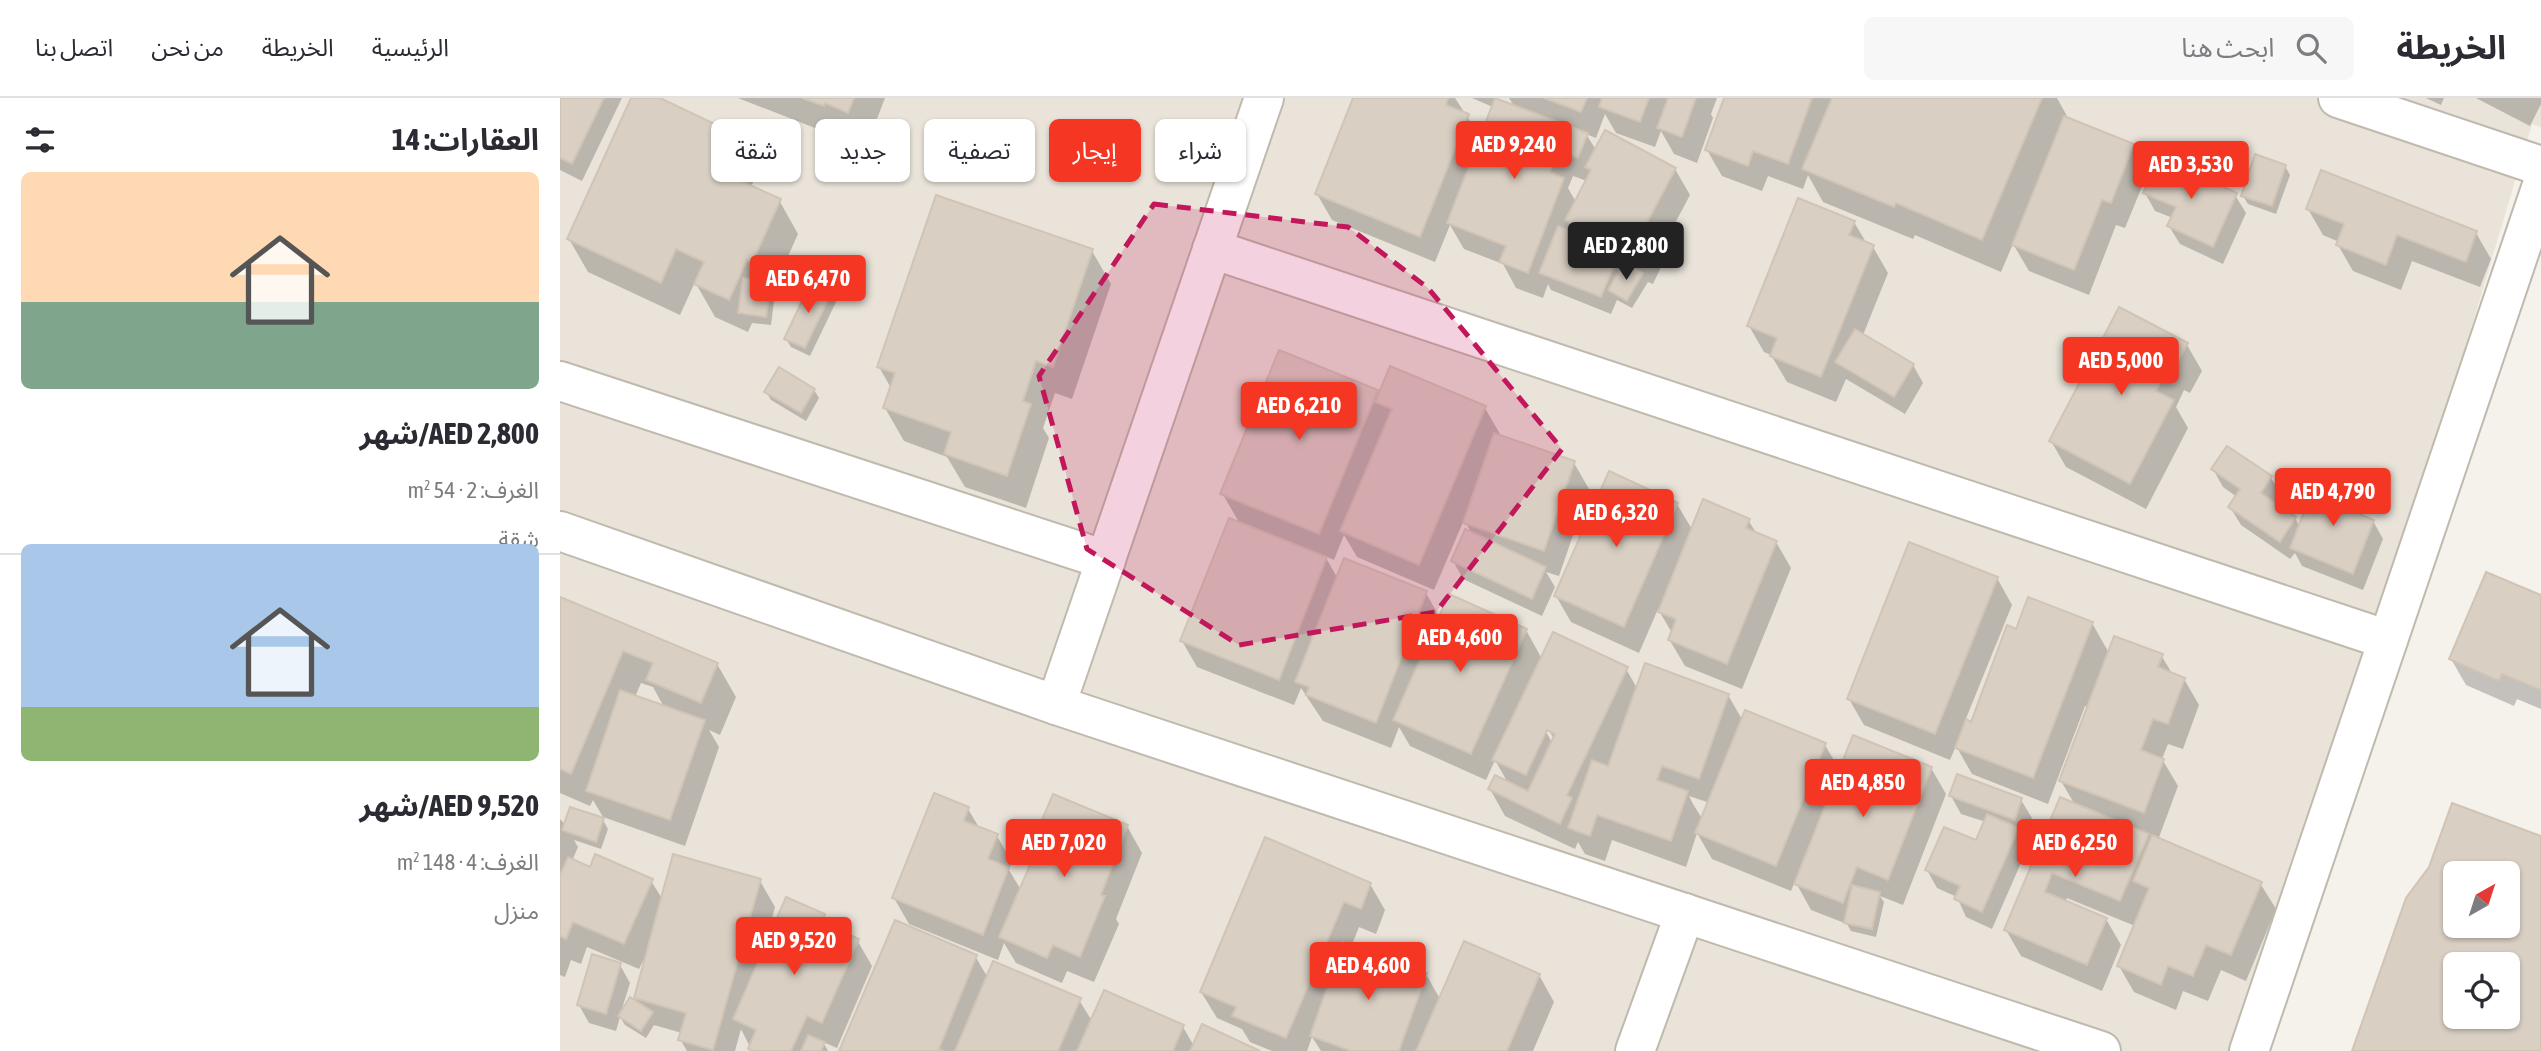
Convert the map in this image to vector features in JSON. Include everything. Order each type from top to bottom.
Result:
[{"type":"street","points":[[1056,705],[1264,98]]},
{"type":"street","points":[[2338,98],[2541,166]]},
{"type":"street","points":[[2249,1051],[2541,188]]},
{"type":"street","points":[[1212,249],[2388,640]]},
{"type":"street","points":[[560,381],[1106,560]]},
{"type":"street","points":[[560,531],[1056,705],[2101,1051]]},
{"type":"street","points":[[1635,1051],[1685,913]]},
{"type":"highlighted area","points":[[1154,204],[1348,227],[1428,288],[1562,449],[1436,612],[1239,645],[1087,549],[1039,376]]},
{"type":"shaded area","points":[[560,98],[2541,98],[2541,127],[2532,124],[2256,1051],[560,1051]]},
{"type":"building","points":[[560,98],[604,98],[572,164],[560,158]]},
{"type":"building","points":[[631,98],[660,98],[711,122],[711,182],[743,182],[781,199],[752,263],[747,260],[729,300],[694,284],[704,262],[676,249],[661,283],[567,239]]},
{"type":"building","points":[[802,98],[854,98],[848,113],[825,103],[824,106]]},
{"type":"building","points":[[1353,98],[1448,98],[1446,105],[1469,114],[1420,237],[1315,194]]},
{"type":"building","points":[[1495,98],[1588,133],[1578,158],[1558,151],[1550,172],[1564,178],[1528,273],[1499,262],[1506,246],[1447,223]]},
{"type":"building","points":[[1544,98],[1587,98],[1581,112]]},
{"type":"building","points":[[1602,98],[1649,98],[1640,122],[1599,107]]},
{"type":"building","points":[[1668,98],[1696,98],[1682,137],[1657,128]]},
{"type":"building","points":[[1724,98],[1812,98],[1788,164],[1753,151],[1748,166],[1705,150]]},
{"type":"building","points":[[1832,98],[2042,98],[1982,240],[1896,203],[1894,207],[1802,169]]},
{"type":"building","points":[[2064,116],[2134,144],[2111,203],[2102,200],[2074,270],[2012,245]]},
{"type":"building","points":[[1605,130],[1676,168],[1641,234],[1649,238],[1638,259],[1565,220],[1591,170],[1585,167]]},
{"type":"building","points":[[2255,154],[2286,165],[2272,206],[2241,196]]},
{"type":"building","points":[[2158,158],[2237,193],[2213,247],[2167,226],[2176,207],[2143,193]]},
{"type":"building","points":[[2321,170],[2477,231],[2466,262],[2397,235],[2386,265],[2336,245],[2344,224],[2306,209]]},
{"type":"building","points":[[936,195],[1093,249],[1053,367],[1036,361],[1023,401],[1031,404],[1007,476],[944,454],[951,432],[883,408],[895,373],[877,367]]},
{"type":"building","points":[[1798,198],[1855,221],[1849,235],[1874,245],[1821,377],[1770,356],[1777,338],[1747,326]]},
{"type":"building","points":[[1558,226],[1620,251],[1601,297],[1539,273]]},
{"type":"building","points":[[1625,262],[1643,273],[1627,301],[1608,290]]},
{"type":"building","points":[[743,278],[771,282],[766,317],[738,313]]},
{"type":"building","points":[[811,282],[832,292],[805,348],[784,339]]},
{"type":"building","points":[[2119,307],[2188,343],[2175,368],[2169,365],[2156,391],[2174,400],[2130,484],[2049,441]]},
{"type":"building","points":[[1855,329],[1914,364],[1894,397],[1835,362]]},
{"type":"building","points":[[1279,350],[1378,390],[1319,534],[1220,494]]},
{"type":"building","points":[[1390,366],[1486,406],[1419,565],[1340,531],[1392,409],[1375,402]]},
{"type":"building","points":[[779,367],[815,389],[801,413],[764,392]]},
{"type":"building","points":[[1494,433],[1575,461],[1544,551],[1463,523]]},
{"type":"building","points":[[2227,446],[2272,476],[2261,493],[2296,517],[2280,542],[2228,507],[2240,489],[2211,469]]},
{"type":"building","points":[[1609,471],[1678,503],[1624,627],[1554,596]]},
{"type":"building","points":[[2333,474],[2357,484],[2347,509],[2374,520],[2353,574],[2290,548],[2310,497],[2322,502]]},
{"type":"building","points":[[1703,499],[1750,519],[1746,528],[1777,541],[1727,664],[1668,640],[1676,619],[1658,612]]},
{"type":"building","points":[[1229,518],[1327,557],[1279,680],[1180,641]]},
{"type":"building","points":[[1465,529],[1546,567],[1532,599],[1451,561]]},
{"type":"building","points":[[1909,542],[1998,577],[1935,734],[1847,699]]},
{"type":"building","points":[[1344,558],[1427,591],[1376,723],[1306,695],[1309,687],[1295,682]]},
{"type":"building","points":[[2486,572],[2541,595],[2541,690],[2502,674],[2499,681],[2449,659]]},
{"type":"building","points":[[1449,594],[1527,629],[1471,754],[1393,720]]},
{"type":"building","points":[[560,597],[718,663],[701,703],[646,680],[653,663],[623,651],[571,774],[560,769]]},
{"type":"building","points":[[2028,597],[2093,622],[2033,778],[1955,748],[1966,719],[1971,722],[2007,625],[2016,629]]},
{"type":"building","points":[[1553,632],[1628,667],[1567,795],[1572,798],[1560,824],[1488,789],[1495,775],[1528,791],[1555,734],[1547,730],[1526,775],[1492,760]]},
{"type":"building","points":[[2114,636],[2163,654],[2158,667],[2185,678],[2168,724],[2153,719],[2141,750],[2164,759],[2144,813],[2059,781]]},
{"type":"building","points":[[1645,663],[1729,694],[1699,779],[1662,766],[1657,780],[1688,791],[1671,841],[1597,815],[1590,836],[1568,828],[1592,760],[1608,766]]},
{"type":"building","points":[[620,690],[705,720],[670,820],[586,791]]},
{"type":"building","points":[[1745,710],[1826,743],[1776,866],[1695,833]]},
{"type":"building","points":[[1853,735],[1932,767],[1888,880],[1857,867],[1843,903],[1794,884]]},
{"type":"building","points":[[1957,774],[2022,798],[2015,820],[1949,796]]},
{"type":"building","points":[[934,793],[969,807],[964,821],[998,834],[988,859],[1009,867],[983,935],[892,898]]},
{"type":"building","points":[[1053,794],[1128,825],[1101,895],[1105,896],[1080,957],[1053,945],[1047,958],[999,937],[1033,858],[1027,855]]},
{"type":"building","points":[[2060,797],[2149,834],[2120,901],[2052,873],[2045,892],[2107,918],[2087,965],[2004,930]]},
{"type":"building","points":[[2452,803],[2541,836],[2541,1051],[2352,1051],[2406,898],[2429,867]]},
{"type":"building","points":[[570,807],[604,818],[596,842],[562,830]]},
{"type":"building","points":[[1987,814],[2019,828],[1982,912],[1954,899],[1960,886],[1925,870],[1944,827],[1976,840]]},
{"type":"building","points":[[2152,835],[2262,882],[2231,955],[2206,945],[2193,976],[2168,966],[2161,985],[2117,966],[2149,888],[2133,881]]},
{"type":"building","points":[[1265,837],[1371,883],[1361,909],[1344,902],[1286,1038],[1232,1016],[1236,1007],[1200,992]]},
{"type":"building","points":[[595,854],[653,879],[624,944],[573,922],[566,939],[560,936],[560,875],[568,857],[590,867]]},
{"type":"building","points":[[673,854],[761,879],[713,1050],[678,1040],[686,1013],[634,998]]},
{"type":"building","points":[[1852,885],[1880,892],[1872,929],[1844,923]]},
{"type":"building","points":[[786,897],[825,914],[822,923],[859,939],[822,1023],[807,1016],[791,1051],[754,1051],[748,1049],[756,1030],[733,1019]]},
{"type":"building","points":[[895,920],[977,955],[939,1049],[943,1051],[839,1051]]},
{"type":"building","points":[[1464,941],[1540,974],[1507,1051],[1416,1051]]},
{"type":"building","points":[[1343,942],[1427,973],[1399,1051],[1351,1051],[1310,1036]]},
{"type":"building","points":[[592,954],[621,963],[606,1014],[577,1005]]},
{"type":"building","points":[[993,961],[1081,998],[1058,1051],[955,1051]]},
{"type":"building","points":[[1104,990],[1184,1025],[1173,1051],[1077,1051]]},
{"type":"building","points":[[630,997],[653,1012],[641,1031],[618,1016]]},
{"type":"building","points":[[1202,1024],[1260,1051],[1190,1051]]},
{"type":"building","points":[[808,1035],[825,1042],[821,1051],[801,1051]]}]
